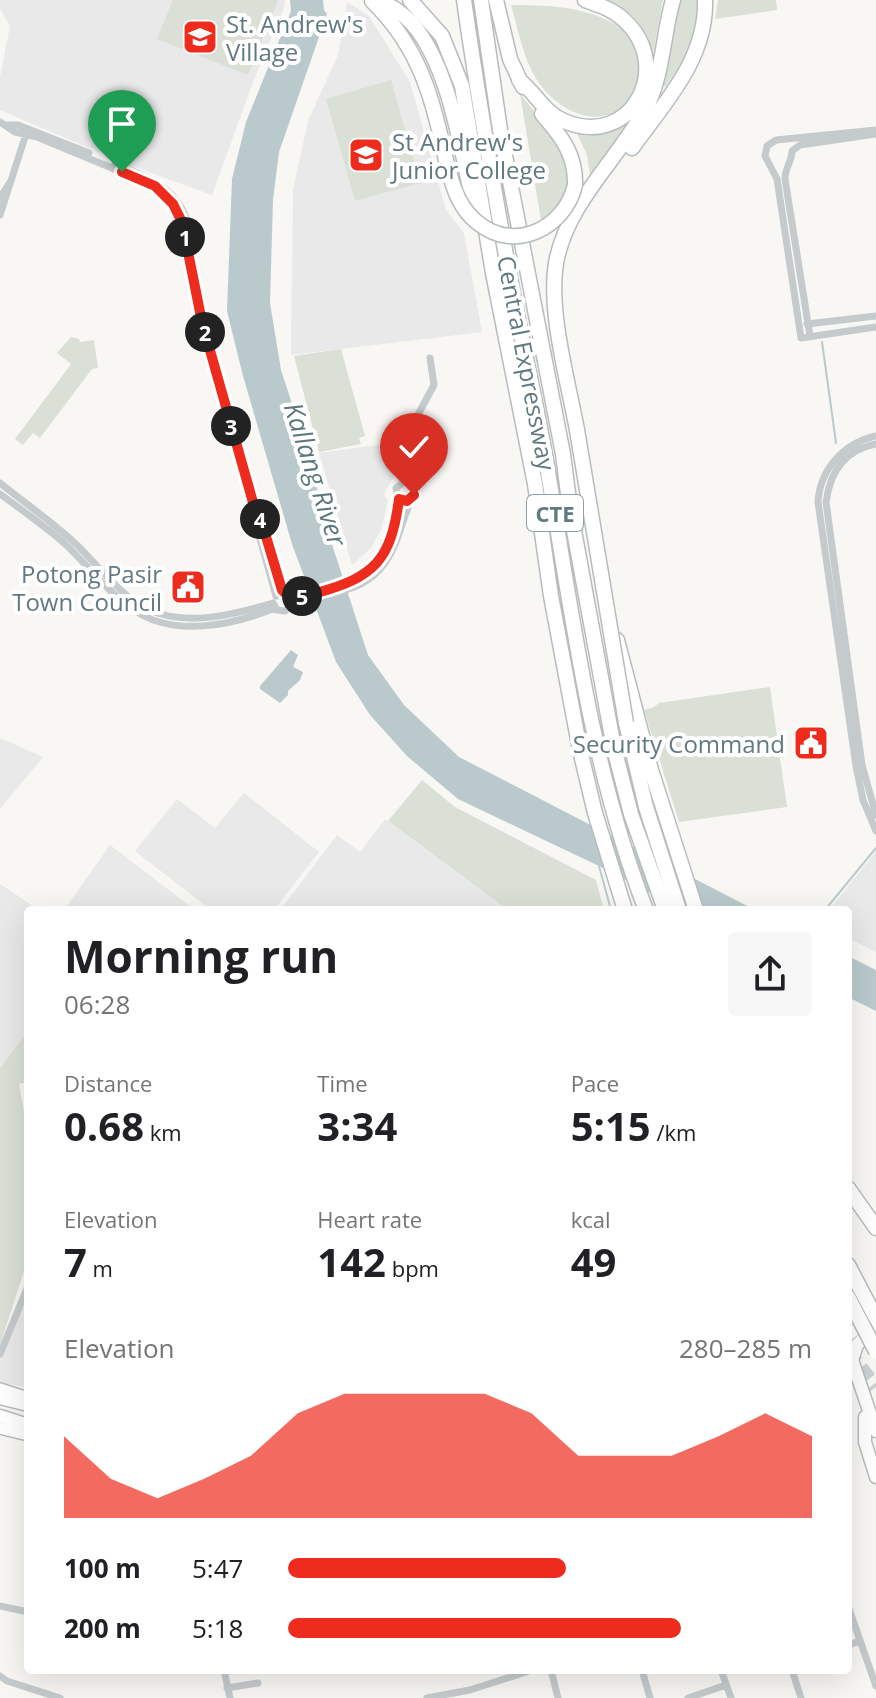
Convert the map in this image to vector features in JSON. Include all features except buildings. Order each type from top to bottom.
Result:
[{"type":"highway","points":[[373,0],[401,35],[421,68],[429,87],[450,177],[462,207],[486,228],[516,237],[541,230],[561,216],[573,195],[575,174],[569,149],[533,104],[519,80],[496,0]]},
{"type":"highway","points":[[373,0],[399,11],[421,35],[438,66],[455,119],[484,255],[493,273]]},
{"type":"highway","points":[[410,0],[442,36],[462,86],[493,273],[525,427],[551,596],[595,813],[625,906]]},
{"type":"highway","name":"Central Expressway","points":[[464,0],[477,91],[550,483],[567,592],[611,811],[645,906]]},
{"type":"highway","name":"Central Expressway","points":[[481,0],[500,130],[552,393],[614,748],[631,814],[664,906]]},
{"type":"highway","points":[[519,80],[551,114],[565,122],[598,127],[623,117],[641,95],[647,78],[642,43],[623,19],[609,9],[585,0]]},
{"type":"highway","points":[[673,0],[649,102],[629,137],[567,226],[556,264],[553,290],[627,728],[694,906]]},
{"type":"highway","points":[[559,327],[558,287],[578,224],[683,78],[705,22],[705,0]]},
{"type":"highway","points":[[570,509],[576,519],[587,575],[602,599],[624,663],[678,906]]},
{"type":"highway","points":[[655,804],[688,906]]},
{"type":"highway","points":[[852,1194],[876,1228]]},
{"type":"highway","points":[[852,1276],[868,1321],[852,1351]]},
{"type":"highway","points":[[852,1299],[876,1297]]},
{"type":"highway","points":[[852,1306],[876,1351],[852,1354]]},
{"type":"highway","points":[[852,1361],[876,1431]]},
{"type":"highway","points":[[852,1387],[876,1440]]},
{"type":"highway","points":[[0,1398],[24,1404]]},
{"type":"highway","points":[[0,1416],[24,1424]]},
{"type":"highway","points":[[865,1417],[865,1442],[876,1477]]},
{"type":"main road","points":[[0,1389],[24,1397]]},
{"type":"main road","points":[[0,1428],[24,1434]]},
{"type":"street","points":[[4,124],[18,125],[37,137],[155,186],[178,211],[191,258],[202,322],[256,513],[262,523],[282,590],[291,599]]},
{"type":"street","points":[[0,198],[10,182],[27,132]]},
{"type":"street","points":[[876,132],[771,142],[765,156],[777,179],[803,325],[810,336],[876,327]]},
{"type":"street","points":[[792,151],[800,145],[876,132]]},
{"type":"street","points":[[782,140],[789,144],[792,151],[785,179],[803,325]]},
{"type":"street","points":[[771,165],[786,166]]},
{"type":"street","points":[[0,215],[10,182]]},
{"type":"street","points":[[803,325],[876,316]]},
{"type":"street","points":[[356,585],[380,560],[392,534],[399,499],[396,490],[402,483],[414,422],[434,385],[430,358]]},
{"type":"street","points":[[876,436],[858,442],[836,457],[822,481],[818,502],[856,766],[863,800],[876,831]]},
{"type":"street","points":[[876,444],[859,448],[843,460],[831,476],[826,502],[858,736],[876,815]]},
{"type":"street","points":[[0,483],[68,537],[127,595],[146,608],[179,618],[207,617],[356,585],[384,566],[391,554],[414,495],[409,483],[402,483]]},
{"type":"street","points":[[0,494],[63,542],[122,601],[143,616],[173,625],[205,625],[252,618],[275,603]]},
{"type":"street","points":[[399,499],[410,500]]},
{"type":"street","points":[[256,513],[275,603],[285,611],[291,599]]},
{"type":"street","points":[[0,1354],[24,1296]]},
{"type":"street","points":[[0,1606],[24,1611]]},
{"type":"street","points":[[852,1618],[876,1686]]},
{"type":"street","points":[[852,1644],[860,1641]]},
{"type":"street","points":[[225,1674],[230,1698]]},
{"type":"street","points":[[427,1698],[470,1694],[522,1674]]},
{"type":"street","points":[[552,1674],[558,1698]]},
{"type":"street","points":[[643,1674],[650,1698]]},
{"type":"street","points":[[722,1674],[731,1698]]},
{"type":"street","points":[[793,1674],[801,1698]]},
{"type":"street","points":[[0,1676],[60,1698]]},
{"type":"street","points":[[227,1688],[258,1683]]},
{"type":"street","points":[[688,1698],[726,1685]]},
{"type":"shaded area","points":[[0,0],[285,0],[212,195],[124,163],[0,110],[0,77],[10,26],[0,9]]},
{"type":"shaded area","points":[[173,0],[278,0],[248,75],[157,39]]},
{"type":"shaded area","points":[[290,0],[323,0],[327,14],[279,152],[273,200],[270,303],[281,370],[309,456],[327,529],[368,655],[404,705],[459,757],[747,906],[675,906],[458,799],[407,756],[370,715],[336,662],[292,544],[227,311],[232,179],[246,122],[291,11]]},
{"type":"shaded area","points":[[608,0],[663,0],[653,54],[637,21]]},
{"type":"shaded area","points":[[680,0],[700,0],[701,3],[688,47],[665,87],[661,84]]},
{"type":"shaded area","points":[[718,0],[776,0],[777,10],[715,19]]},
{"type":"shaded area","name":"St Andrew's Junior College","points":[[347,2],[369,16],[410,82],[446,210],[464,233],[482,332],[291,355],[293,190],[308,121],[338,55]]},
{"type":"shaded area","points":[[511,5],[572,9],[624,28],[634,44],[640,67],[636,87],[628,101],[617,111],[592,117],[567,109],[556,101],[532,71]]},
{"type":"shaded area","points":[[391,80],[420,183],[355,201],[326,99]]},
{"type":"shaded area","points":[[520,94],[554,140],[567,174],[565,191],[557,206],[541,220]]},
{"type":"shaded area","points":[[629,123],[590,176],[587,155],[576,131],[603,132]]},
{"type":"shaded area","points":[[71,337],[80,342],[94,340],[98,368],[92,369],[40,438],[33,433],[23,445],[15,439],[71,364],[57,353]]},
{"type":"shaded area","points":[[341,349],[365,436],[359,438],[361,444],[319,452],[294,356]]},
{"type":"shaded area","points":[[398,442],[392,467],[395,475],[384,494],[388,501],[381,530],[371,548],[352,565],[319,453]]},
{"type":"shaded area","points":[[291,650],[298,655],[293,667],[303,672],[280,703],[260,686]]},
{"type":"shaded area","points":[[770,687],[787,807],[679,822],[644,710],[659,703]]},
{"type":"shaded area","points":[[0,738],[43,757],[0,809]]},
{"type":"shaded area","points":[[422,780],[455,807],[596,880],[603,906],[503,906],[388,821]]},
{"type":"shaded area","points":[[244,793],[319,852],[277,906],[206,906],[135,851],[177,799],[215,828]]},
{"type":"shaded area","points":[[385,819],[503,906],[283,906],[337,835],[360,852]]},
{"type":"shaded area","points":[[110,845],[190,906],[67,906]]},
{"type":"shaded area","points":[[876,851],[876,952],[852,940],[852,906],[832,906]]},
{"type":"shaded area","points":[[0,884],[33,906],[24,906],[24,1036],[0,1068]]},
{"type":"shaded area","points":[[852,958],[876,970],[876,1011],[852,999]]},
{"type":"shaded area","points":[[24,1036],[24,1083],[19,1084],[24,1112],[24,1271],[0,1345],[0,1068]]},
{"type":"shaded area","points":[[24,1307],[24,1387],[0,1382],[0,1357]]},
{"type":"waterway","points":[[822,342],[836,443]]},
{"type":"waterway","points":[[828,906],[876,848]]},
{"type":"waterway","points":[[599,866],[610,906]]},
{"type":"tunnel","points":[[852,1356],[876,1387]]},
{"type":"place","name":"St. Andrew's Village","points":[[200,37]]},
{"type":"place","name":"St Andrew's Junior College","points":[[366,155]]},
{"type":"place","name":"Potong Pasir Town Council","points":[[188,587]]},
{"type":"place","name":"Security Command","points":[[811,743]]},
{"type":"route","points":[[122,172],[155,186],[178,211],[220,388],[256,513],[286,595],[293,598],[308,596],[355,582],[370,572],[380,560],[392,534],[399,499],[407,501],[414,495]]},
{"type":"water label","name":"Kallang River","points":[[316,474]]}]
